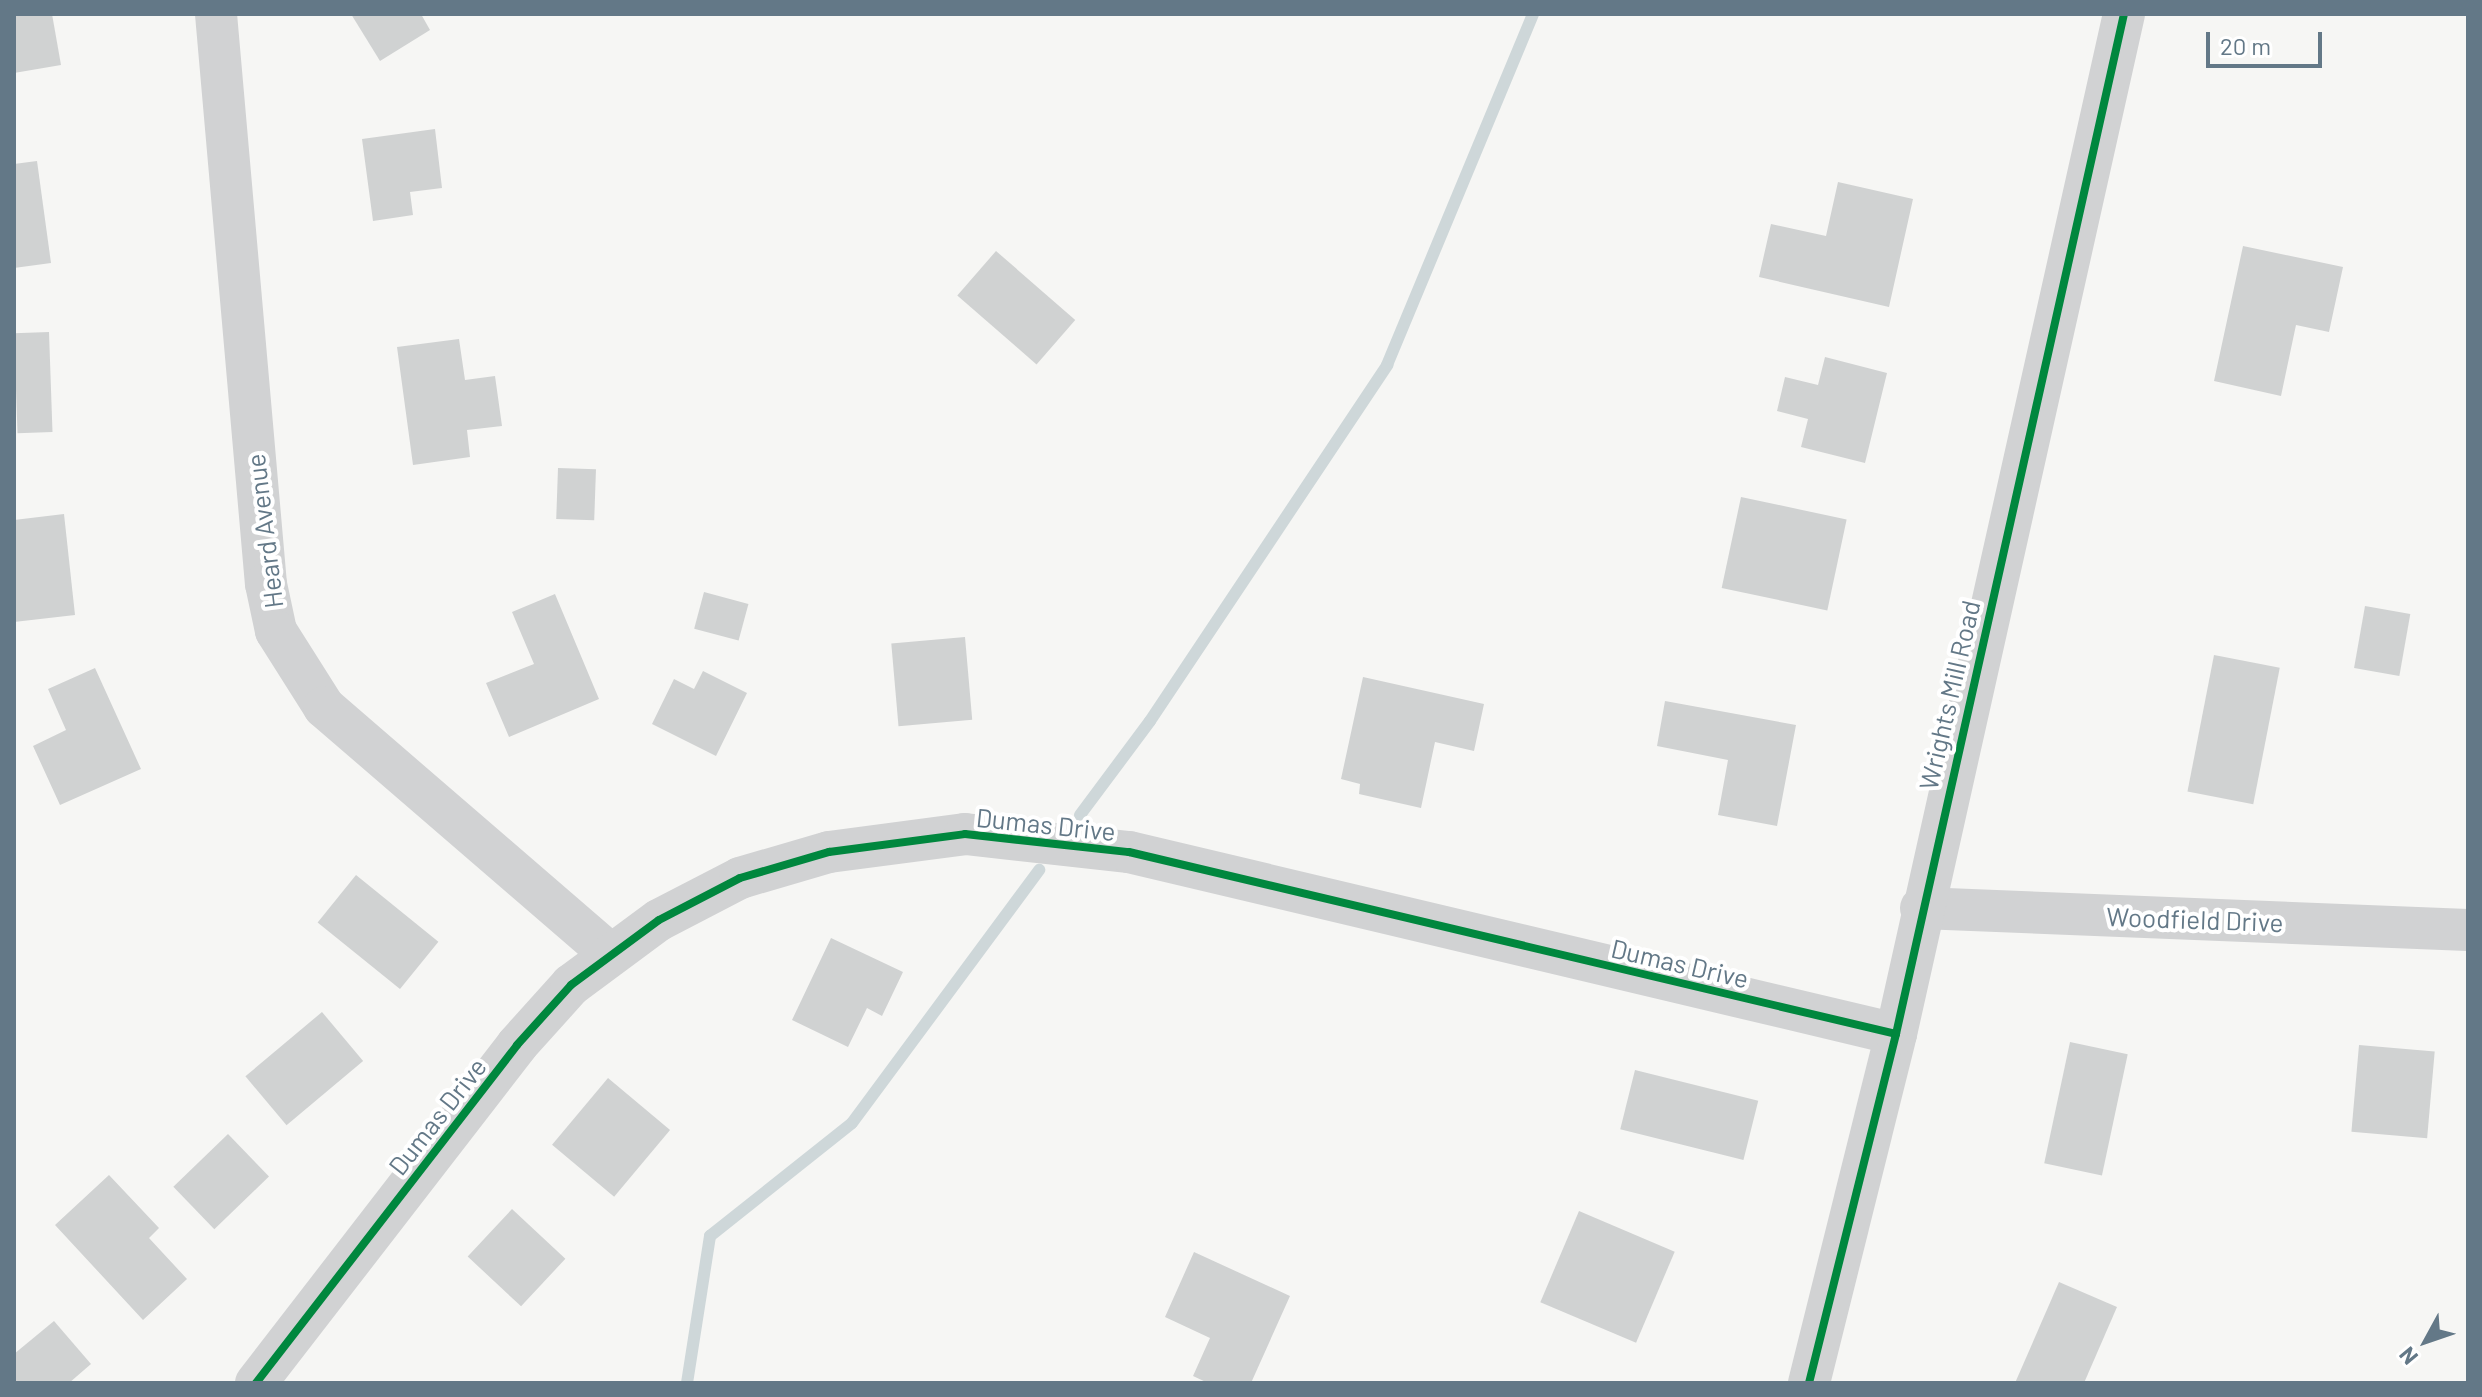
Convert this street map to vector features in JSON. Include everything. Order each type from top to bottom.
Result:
[{"type":"street","name":"Heard Avenue","points":[[216,14],[266,584],[276,631],[324,707],[609,953]]},
{"type":"street","name":"Wrights Mill Road","points":[[1809,1383],[1896,1034],[1921,908],[2124,14]]},
{"type":"street","name":"Dumas Drive","points":[[256,1383],[517,1045],[609,953],[740,878],[829,852],[965,834],[1129,852],[1896,1034]]},
{"type":"street","name":"Woodfield Drive","points":[[1921,908],[2468,930]]},
{"type":"building","points":[[14,14],[52,14],[61,65],[14,73]]},
{"type":"building","points":[[351,14],[421,14],[430,30],[380,61]]},
{"type":"building","points":[[435,129],[442,188],[410,192],[413,215],[373,221],[362,139]]},
{"type":"building","points":[[37,161],[51,263],[14,268],[14,164]]},
{"type":"building","points":[[1838,182],[1913,199],[1889,307],[1759,277],[1771,224],[1826,236]]},
{"type":"building","points":[[2243,246],[2343,267],[2329,332],[2296,325],[2281,396],[2214,381]]},
{"type":"building","points":[[996,251],[1075,320],[1037,364],[957,296]]},
{"type":"building","points":[[49,332],[52,432],[18,433],[14,333]]},
{"type":"building","points":[[459,339],[465,380],[495,376],[502,426],[467,430],[470,457],[413,465],[397,347]]},
{"type":"building","points":[[1825,357],[1887,373],[1865,463],[1801,447],[1808,419],[1777,411],[1785,377],[1818,385]]},
{"type":"building","points":[[558,468],[596,469],[594,520],[556,519]]},
{"type":"building","points":[[1741,497],[1847,519],[1827,610],[1722,588]]},
{"type":"building","points":[[64,514],[75,615],[14,622],[14,520]]},
{"type":"building","points":[[704,592],[748,604],[739,641],[694,629]]},
{"type":"building","points":[[555,594],[599,699],[509,737],[486,683],[534,664],[512,612]]},
{"type":"building","points":[[2365,606],[2410,614],[2399,676],[2354,668]]},
{"type":"building","points":[[965,637],[972,720],[899,726],[891,643]]},
{"type":"building","points":[[2214,655],[2280,668],[2253,804],[2187,791]]},
{"type":"building","points":[[95,668],[141,769],[60,805],[33,746],[66,730],[48,689]]},
{"type":"building","points":[[703,671],[747,693],[716,756],[652,724],[674,679],[694,689]]},
{"type":"building","points":[[1363,677],[1484,704],[1474,751],[1435,742],[1421,808],[1359,794],[1360,784],[1341,779]]},
{"type":"building","points":[[1665,701],[1796,725],[1777,826],[1718,815],[1728,760],[1657,746]]},
{"type":"building","points":[[356,875],[438,942],[400,989],[318,922]]},
{"type":"building","points":[[831,938],[903,972],[882,1016],[867,1008],[848,1047],[792,1020]]},
{"type":"building","points":[[322,1012],[363,1061],[287,1125],[245,1076]]},
{"type":"building","points":[[2070,1042],[2128,1054],[2102,1176],[2044,1163]]},
{"type":"building","points":[[2359,1045],[2435,1052],[2427,1138],[2351,1132]]},
{"type":"building","points":[[1635,1070],[1758,1101],[1743,1160],[1620,1129]]},
{"type":"building","points":[[608,1078],[670,1130],[614,1197],[552,1145]]},
{"type":"building","points":[[228,1134],[269,1176],[214,1229],[173,1187]]},
{"type":"building","points":[[109,1175],[159,1228],[149,1238],[187,1279],[143,1320],[55,1225]]},
{"type":"building","points":[[512,1209],[565,1259],[521,1306],[468,1257]]},
{"type":"building","points":[[1579,1211],[1675,1252],[1636,1343],[1540,1302]]},
{"type":"building","points":[[1194,1252],[1290,1296],[1251,1383],[1208,1383],[1193,1376],[1210,1338],[1165,1317]]},
{"type":"building","points":[[2059,1282],[2117,1307],[2084,1383],[2015,1383]]},
{"type":"building","points":[[54,1321],[91,1364],[69,1383],[14,1383],[14,1354]]},
{"type":"waterway","points":[[1080,815],[1150,721],[1387,365],[1533,14]]},
{"type":"waterway","points":[[687,1383],[710,1236],[852,1123],[1039,870]]},
{"type":"cycle path","points":[[1809,1383],[1896,1034],[2124,14]]},
{"type":"cycle path","points":[[256,1383],[517,1045],[571,985],[659,920],[740,878],[829,852],[965,834],[1129,852],[1896,1034]]}]
